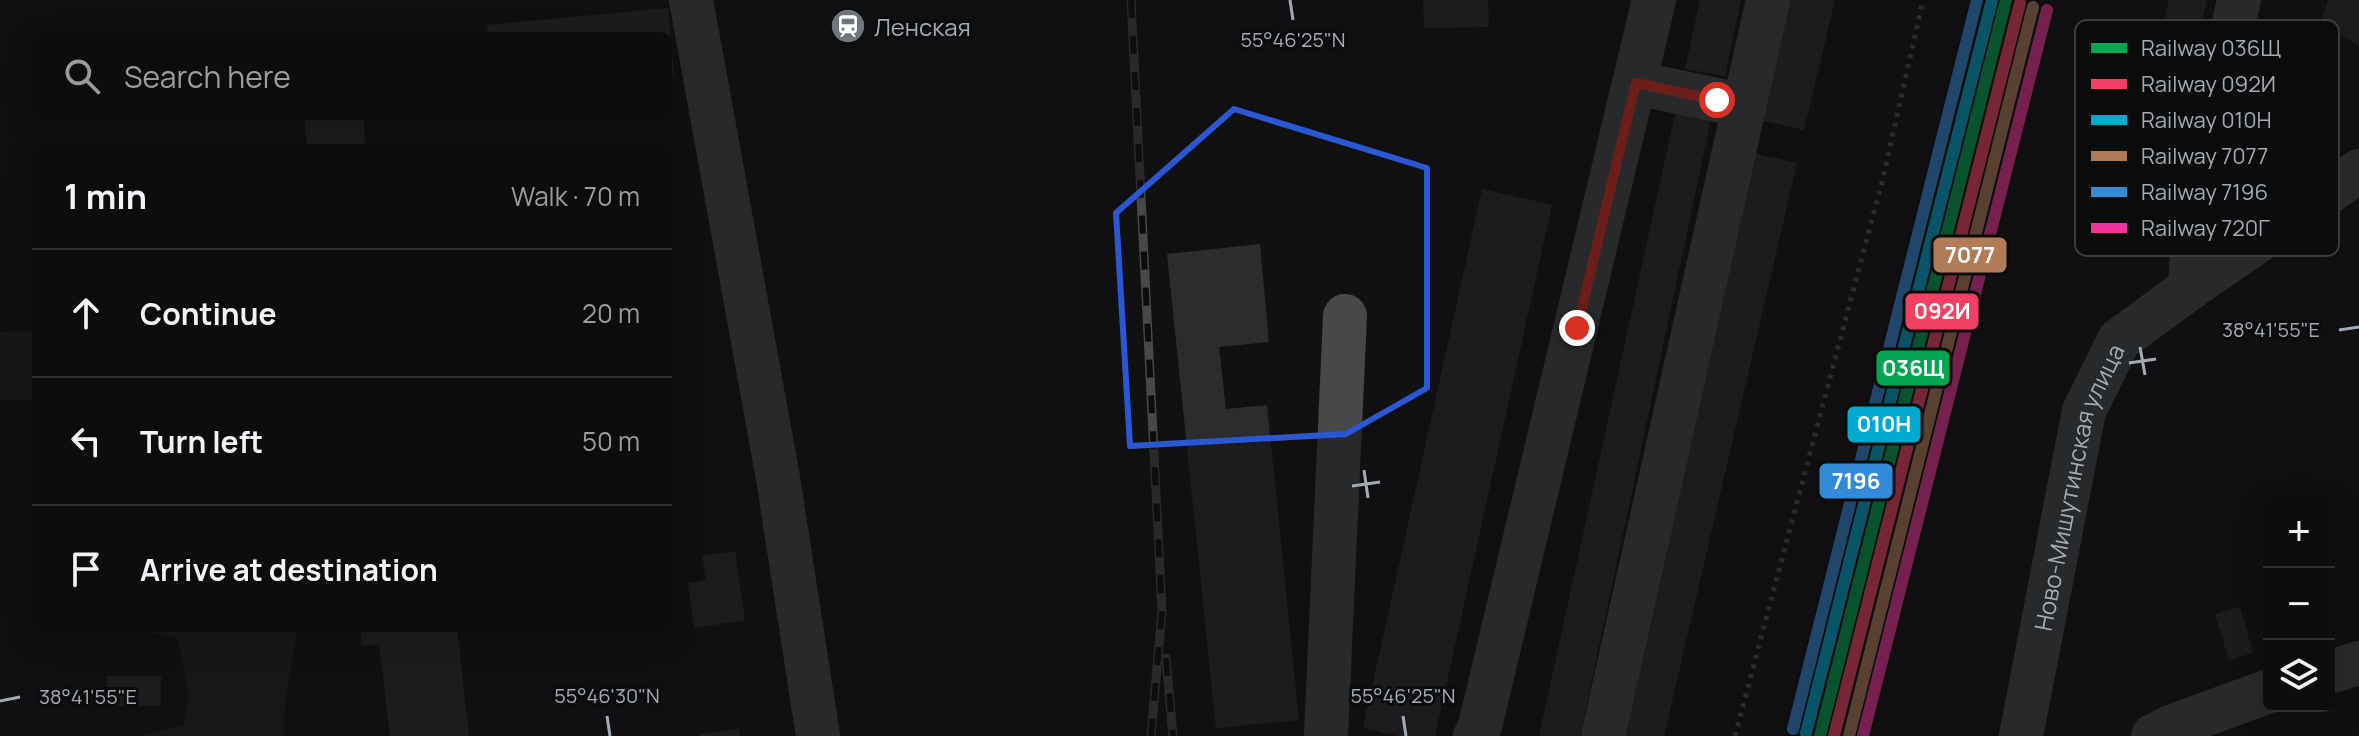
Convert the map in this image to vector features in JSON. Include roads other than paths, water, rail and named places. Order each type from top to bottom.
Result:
[{"type":"street","points":[[691,0],[775,462],[818,736]]},
{"type":"street","points":[[1475,736],[1480,726],[1654,0]]},
{"type":"street","points":[[1603,736],[1768,0]]},
{"type":"street","points":[[2235,20],[2239,0]]},
{"type":"street","points":[[1636,83],[1745,106]]},
{"type":"street","name":"Ново-Мишутинская улица","points":[[2339,185],[2359,171]]},
{"type":"street","points":[[2190,288],[2192,256]]},
{"type":"street","name":"Ново-Мишутинская улица","points":[[2021,736],[2084,411],[2119,340],[2236,256]]},
{"type":"street","points":[[1326,736],[1345,316]]},
{"type":"street","points":[[2335,670],[2359,663]]},
{"type":"street","points":[[2153,736],[2263,693]]},
{"type":"railway","points":[[1131,0],[1162,611],[1151,736]]},
{"type":"railway","points":[[1166,658],[1173,736]]},
{"type":"rail line","name":"7196","points":[[1793,729],[1977,0]]},
{"type":"rail line","name":"010Н","points":[[1806,733],[1992,0]]},
{"type":"rail line","name":"036Щ","points":[[1820,736],[2006,0]]},
{"type":"rail line","name":"092И","points":[[1834,736],[2020,3]]},
{"type":"rail line","name":"7077","points":[[1849,736],[2033,7]]},
{"type":"rail line","name":"720Г","points":[[1863,736],[2047,10]]},
{"type":"place","name":"Ленская","points":[[848,26]]}]
